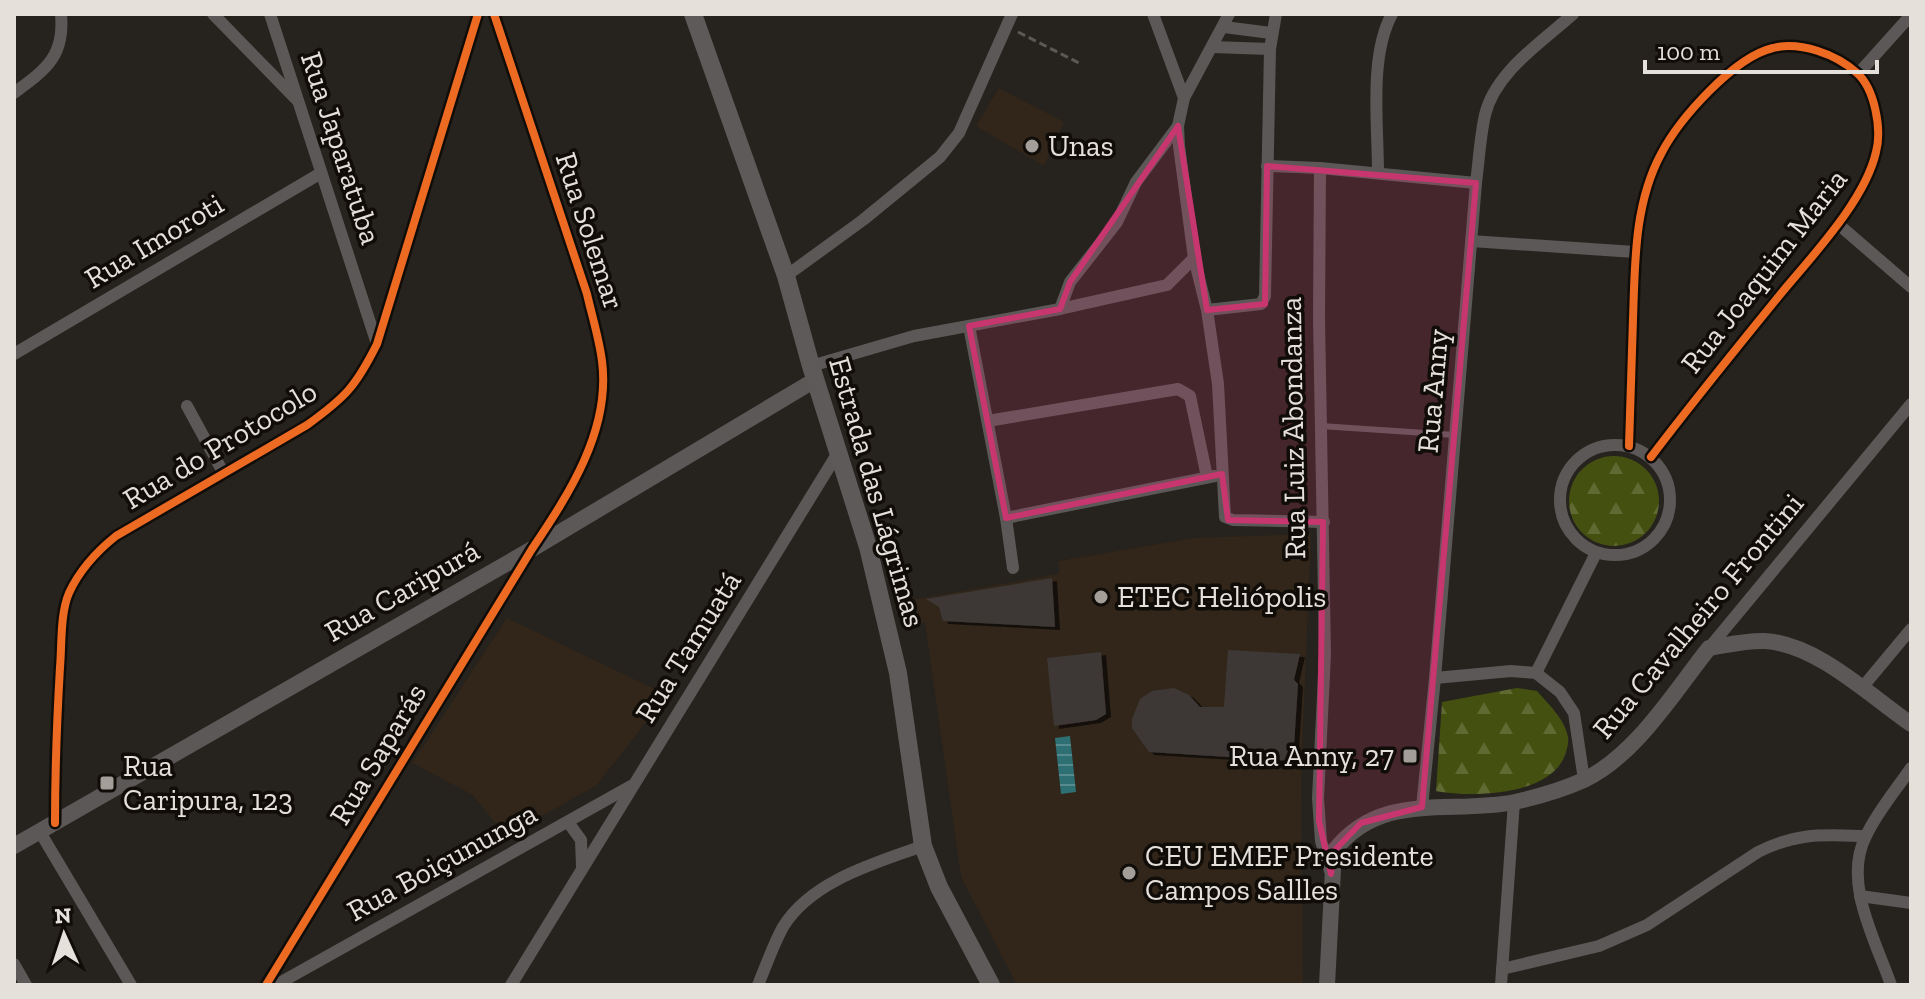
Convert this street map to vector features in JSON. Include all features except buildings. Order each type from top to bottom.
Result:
[{"type":"main road","name":"Estrada das Lágrimas","points":[[693,14],[786,276],[887,619],[898,673],[923,846],[939,887],[991,985]]},
{"type":"street","points":[[14,93],[45,70],[57,54],[63,29],[61,14]]},
{"type":"street","points":[[213,14],[299,103]]},
{"type":"street","name":"Rua Japaratuba","points":[[270,14],[377,344]]},
{"type":"street","name":"Rua do Protocolo","points":[[55,823],[55,750],[62,632],[68,596],[80,573],[95,553],[116,536],[334,406],[358,381],[377,344],[478,14]]},
{"type":"street","name":"Rua Solemar","points":[[494,14],[587,294],[602,363],[603,395],[580,469],[561,506],[532,549]]},
{"type":"street","points":[[1153,14],[1184,98]]},
{"type":"street","points":[[1207,310],[1261,304],[1264,301],[1270,49],[1276,14]]},
{"type":"street","points":[[1378,172],[1378,66],[1381,45],[1392,14]]},
{"type":"street","name":"Rua Anny","points":[[1422,807],[1476,183],[1485,114],[1493,94],[1507,75],[1573,14]]},
{"type":"street","points":[[1858,74],[1911,15]]},
{"type":"street","points":[[786,276],[863,220],[940,157],[959,133],[1010,20]]},
{"type":"street","points":[[1271,33],[1226,20],[1184,98],[1178,126],[1194,258],[1207,310],[1218,384],[1225,517],[1228,520],[1324,522]]},
{"type":"street","points":[[1212,47],[1270,49]]},
{"type":"street","name":"Rua Joaquim Maria","points":[[1629,446],[1635,252],[1648,185],[1660,154],[1701,98],[1741,65],[1770,48],[1807,48],[1830,56],[1858,74],[1874,107],[1879,134],[1877,152],[1869,174],[1838,224],[1651,457]]},
{"type":"street","points":[[1060,309],[1070,282],[1117,222],[1136,182],[1178,126]]},
{"type":"street","points":[[1267,166],[1378,172],[1476,183]]},
{"type":"street","name":"Rua Luiz Abondanza","points":[[1320,168],[1325,654],[1319,809],[1321,841],[1331,874],[1327,985]]},
{"type":"street","name":"Rua Imoroti","points":[[14,354],[321,173]]},
{"type":"street","points":[[1838,224],[1911,287]]},
{"type":"street","points":[[1471,241],[1635,252]]},
{"type":"street","points":[[813,373],[860,350],[1167,285],[1194,258]]},
{"type":"street","points":[[969,326],[1013,568]]},
{"type":"street","name":"Rua Caripurá","points":[[14,846],[532,549],[813,373]]},
{"type":"street","points":[[988,421],[1178,389],[1190,396],[1207,477]]},
{"type":"street","name":"Rua Cavalheiro Frontini","points":[[1331,874],[1334,851],[1344,837],[1361,823],[1393,812],[1422,807],[1514,802],[1584,780],[1628,750],[1911,404]]},
{"type":"street","points":[[187,406],[224,474]]},
{"type":"street","points":[[1610,445],[1629,446],[1651,457],[1662,470],[1670,494],[1667,520],[1659,535],[1631,554],[1613,556],[1596,553],[1580,543],[1567,529],[1560,512],[1559,493],[1565,475],[1576,460],[1592,449],[1610,445]]},
{"type":"street","name":"Rua Tamuatá","points":[[511,985],[839,451]]},
{"type":"street","points":[[1006,518],[1222,475]]},
{"type":"street","name":"Rua Saparás","points":[[266,985],[532,549]]},
{"type":"street","points":[[1536,673],[1596,553]]},
{"type":"street","points":[[1861,689],[1911,629]]},
{"type":"street","points":[[1709,648],[1767,641],[1788,646],[1835,669],[1911,724]]},
{"type":"street","points":[[1435,678],[1511,671],[1536,673],[1560,692],[1574,713],[1584,780]]},
{"type":"street","points":[[1891,985],[1860,896],[1860,853],[1865,836],[1911,768]]},
{"type":"street","name":"Rua Boiçununga","points":[[276,985],[634,785]]},
{"type":"street","points":[[1501,985],[1514,802]]},
{"type":"street","points":[[568,822],[581,840],[582,869]]},
{"type":"street","points":[[40,832],[131,985]]},
{"type":"street","points":[[1502,969],[1599,946],[1647,925],[1777,842],[1796,836],[1865,836]]},
{"type":"street","points":[[758,985],[784,925],[805,903],[830,884],[871,864],[923,846]]},
{"type":"street","points":[[1860,896],[1911,903]]},
{"type":"street","points":[[14,964],[26,985]]},
{"type":"lane","points":[[1321,426],[1455,435]]},
{"type":"path","points":[[1010,20],[1079,63]]},
{"type":"highlighted area","points":[[1178,126],[1207,310],[1265,304],[1267,166],[1476,183],[1422,807],[1361,823],[1334,851],[1331,874],[1319,821],[1323,522],[1228,520],[1222,474],[1006,518],[969,326],[1060,309],[1070,282]]},
{"type":"shaded area","name":"Unas","points":[[999,88],[1064,122],[1044,166],[976,126]]},
{"type":"shaded area","points":[[1311,534],[1301,777],[1303,985],[1017,985],[961,877],[925,623],[904,620],[900,602],[1059,574],[1059,561],[1194,538]]},
{"type":"shaded area","points":[[507,618],[667,695],[597,785],[506,836],[473,795],[412,763]]},
{"type":"green space","points":[[1614,456],[1631,460],[1646,469],[1655,484],[1659,501],[1655,518],[1646,533],[1631,542],[1614,546],[1597,542],[1582,533],[1573,518],[1569,501],[1573,484],[1582,469],[1597,460]]},
{"type":"green space","points":[[1517,688],[1537,691],[1563,724],[1568,744],[1557,769],[1544,779],[1508,791],[1469,794],[1436,791],[1442,702]]},
{"type":"water","points":[[1070,736],[1076,792],[1061,794],[1055,738]]},
{"type":"cycle path","points":[[55,823],[62,629],[66,601],[73,584],[89,562],[116,536],[307,425],[341,398],[356,381],[377,344],[478,14]]},
{"type":"cycle path","points":[[266,985],[573,484],[594,436],[600,412],[602,361],[587,294],[494,14]]},
{"type":"cycle path","points":[[1629,446],[1638,235],[1646,193],[1661,154],[1709,91],[1742,63],[1758,54],[1773,48],[1795,46],[1839,60],[1857,73],[1873,99],[1878,143],[1870,171],[1835,228],[1651,457]]},
{"type":"place","name":"Unas","points":[[1032,146]]},
{"type":"place","name":"ETEC Heliópolis","points":[[1101,597]]},
{"type":"place","name":"Rua Anny, 27","points":[[1410,756]]},
{"type":"place","name":"Rua Caripura, 123","points":[[107,783]]},
{"type":"place","name":"CEU EMEF Presidente Campos Sallles","points":[[1129,873]]}]
